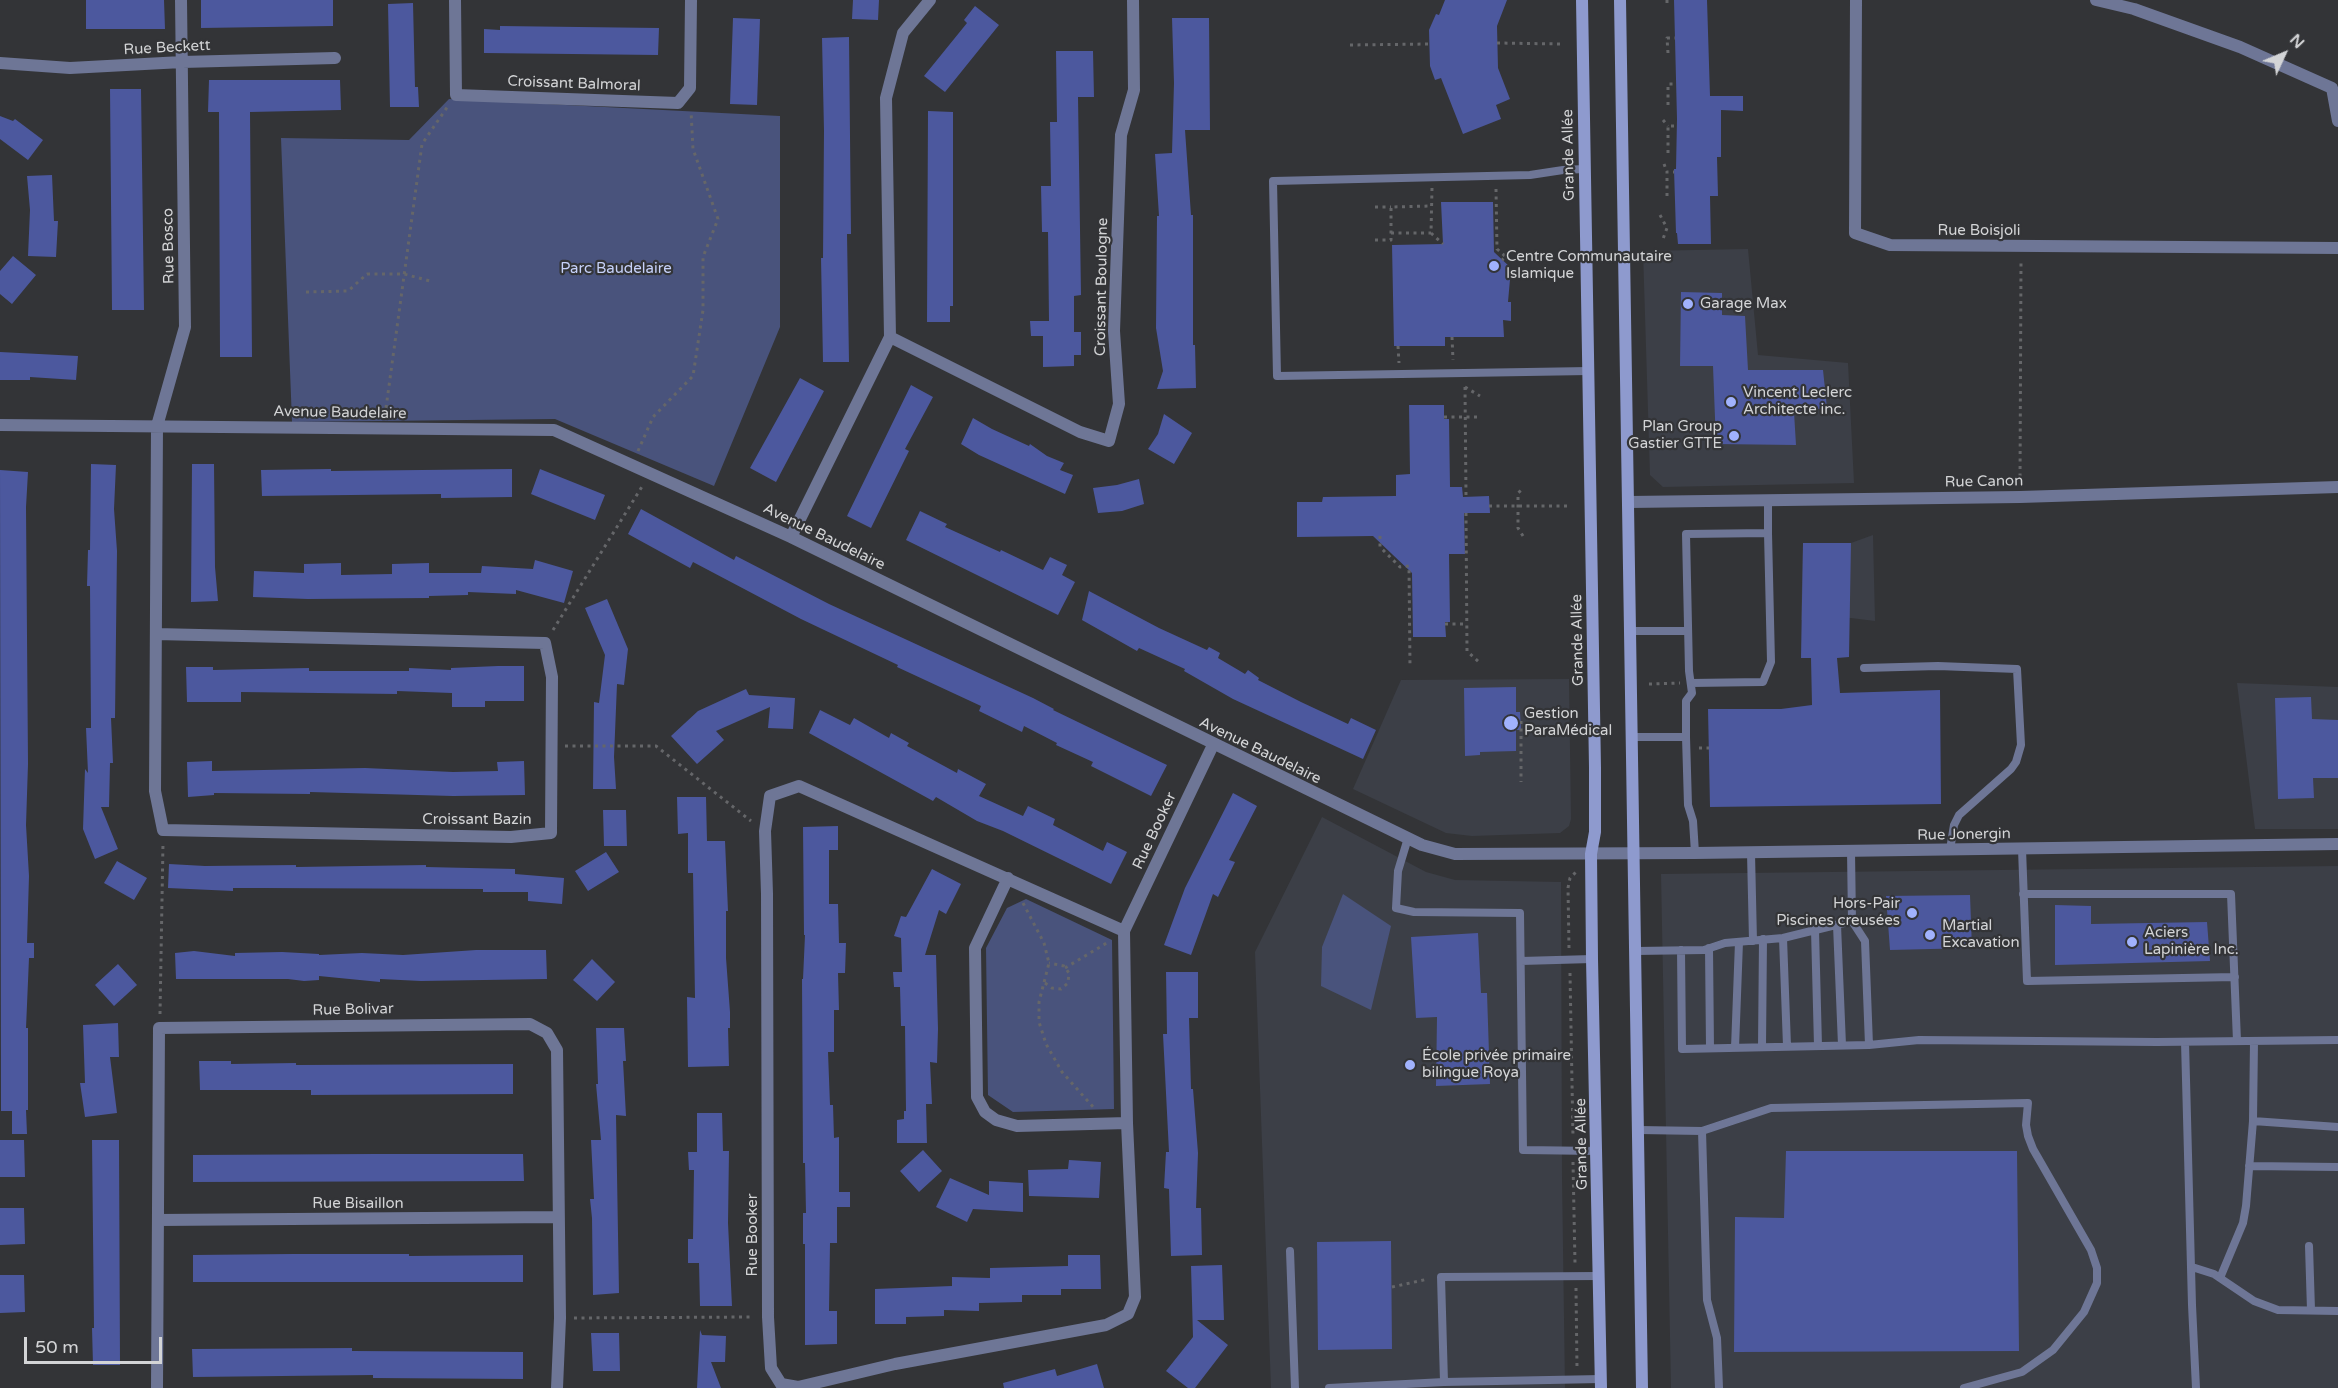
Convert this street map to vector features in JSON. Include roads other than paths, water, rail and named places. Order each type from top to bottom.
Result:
[{"type":"main road","name":"Grande Allée","points":[[1582,0],[1595,782],[1595,832],[1591,854],[1592,959],[1598,1151],[1601,1384]]},
{"type":"main road","points":[[1620,0],[1642,1388]]},
{"type":"street","name":"Rue Bosco","points":[[157,426],[185,327],[181,0]]},
{"type":"street","name":"Croissant Balmoral","points":[[455,0],[456,94],[678,103],[690,88],[691,0]]},
{"type":"street","points":[[792,537],[890,337],[886,98],[903,33],[930,0]]},
{"type":"street","name":"Croissant Boulogne","points":[[890,337],[1080,432],[1108,441],[1119,404],[1114,331],[1121,135],[1134,90],[1133,0]]},
{"type":"street","name":"Rue Boisjoli","points":[[1856,0],[1855,232],[1890,245],[2338,248]]},
{"type":"street","points":[[2096,0],[2134,9],[2240,47],[2332,88],[2338,121]]},
{"type":"street","name":"Rue Beckett","points":[[0,63],[70,68],[335,58]]},
{"type":"street","name":"Avenue Baudelaire","points":[[0,425],[554,430],[792,537],[1213,745],[1433,849],[1466,856],[1591,854]]},
{"type":"street","points":[[156,634],[157,426]]},
{"type":"street","name":"Rue Canon","points":[[1629,502],[2020,497],[2338,487]]},
{"type":"street","name":"Croissant Bazin","points":[[156,634],[545,643],[552,677],[551,834],[511,837],[163,830],[155,791],[156,634]]},
{"type":"street","name":"Rue Booker","points":[[1124,931],[799,786],[770,796],[765,831],[768,1317],[771,1368],[781,1384],[798,1387],[895,1364],[1106,1325],[1128,1314],[1135,1297],[1127,1123],[1124,931],[1213,745]]},
{"type":"street","name":"Rue Jonergin","points":[[1591,854],[2338,844]]},
{"type":"street","points":[[1008,878],[975,948],[977,1097],[985,1112],[996,1120],[1017,1126],[1127,1123]]},
{"type":"street","name":"Rue Bolivar","points":[[158,1220],[159,1028],[530,1024],[547,1033],[557,1050],[560,1318],[557,1388]]},
{"type":"street","name":"Rue Bisaillon","points":[[158,1220],[558,1217]]},
{"type":"street","points":[[157,1388],[158,1220]]},
{"type":"lane","points":[[1584,170],[1563,170],[1530,175],[1273,181],[1276,376],[1589,371]]},
{"type":"lane","points":[[1691,683],[1763,682],[1771,662],[1768,500]]},
{"type":"lane","points":[[1695,853],[1693,821],[1688,805],[1686,737],[1686,701],[1692,693],[1686,534],[1768,533]]},
{"type":"lane","points":[[1630,631],[1688,631]]},
{"type":"lane","points":[[1864,668],[1938,666],[2017,669],[2021,745],[2019,754],[2011,769],[1959,815],[1954,825],[1950,850]]},
{"type":"lane","points":[[1632,737],[1686,737]]},
{"type":"lane","points":[[1408,838],[1398,872],[1396,908],[1414,912],[1520,913],[1523,1150],[1598,1151]]},
{"type":"lane","points":[[2022,849],[2027,981],[2235,977]]},
{"type":"lane","points":[[1851,851],[1852,921],[1865,941],[1869,1045]]},
{"type":"lane","points":[[1751,853],[1753,941]]},
{"type":"lane","points":[[2023,894],[2232,894],[2237,1041]]},
{"type":"lane","points":[[1636,951],[1709,948],[1725,943],[1783,938],[1852,921]]},
{"type":"lane","points":[[1836,925],[1842,1045]]},
{"type":"lane","points":[[1815,930],[1818,1046]]},
{"type":"lane","points":[[1783,938],[1787,1046]]},
{"type":"lane","points":[[1762,1047],[1763,939]]},
{"type":"lane","points":[[1736,1048],[1738,942]]},
{"type":"lane","points":[[1709,948],[1710,1048]]},
{"type":"lane","points":[[1681,950],[1682,1049],[1869,1045],[1919,1040],[2185,1042],[2338,1040]]},
{"type":"lane","points":[[1521,961],[1592,959]]},
{"type":"lane","points":[[2220,1278],[2243,1223],[2253,1121],[2254,1041]]},
{"type":"lane","points":[[2185,1042],[2196,1388]]},
{"type":"lane","points":[[1639,1130],[1702,1131],[1771,1108],[2028,1103],[2026,1125],[2030,1143],[2091,1250],[2097,1268],[2097,1283],[2084,1312],[2053,1350],[2022,1372],[1964,1388]]},
{"type":"lane","points":[[2253,1121],[2338,1126]]},
{"type":"lane","points":[[1702,1131],[1707,1300],[1717,1338],[1719,1388]]},
{"type":"lane","points":[[2249,1166],[2338,1167]]},
{"type":"lane","points":[[2309,1246],[2311,1311]]},
{"type":"lane","points":[[1290,1251],[1295,1388]]},
{"type":"lane","points":[[2192,1267],[2205,1270],[2254,1301],[2278,1311],[2338,1311]]},
{"type":"lane","points":[[1444,1382],[1441,1277],[1599,1276]]},
{"type":"lane","points":[[1329,1388],[1444,1382],[1601,1384]]},
{"type":"place","name":"Centre Communautaire Islamique","points":[[1494,266]]},
{"type":"place","name":"Garage Max","points":[[1688,304]]},
{"type":"place","name":"Vincent Leclerc Architecte inc.","points":[[1731,402]]},
{"type":"place","name":"Plan Group Gastier GTTE","points":[[1734,436]]},
{"type":"place","name":"Gestion ParaMédical","points":[[1511,723]]},
{"type":"place","name":"Hors-Pair Piscines creusées","points":[[1912,913]]},
{"type":"place","name":"Martial Excavation","points":[[1930,935]]},
{"type":"place","name":"Aciers Lapinière Inc.","points":[[2132,942]]},
{"type":"place","name":"École privée primaire bilingue Roya","points":[[1410,1065]]},
{"type":"park label","name":"Parc Baudelaire","points":[[616,269]]}]
